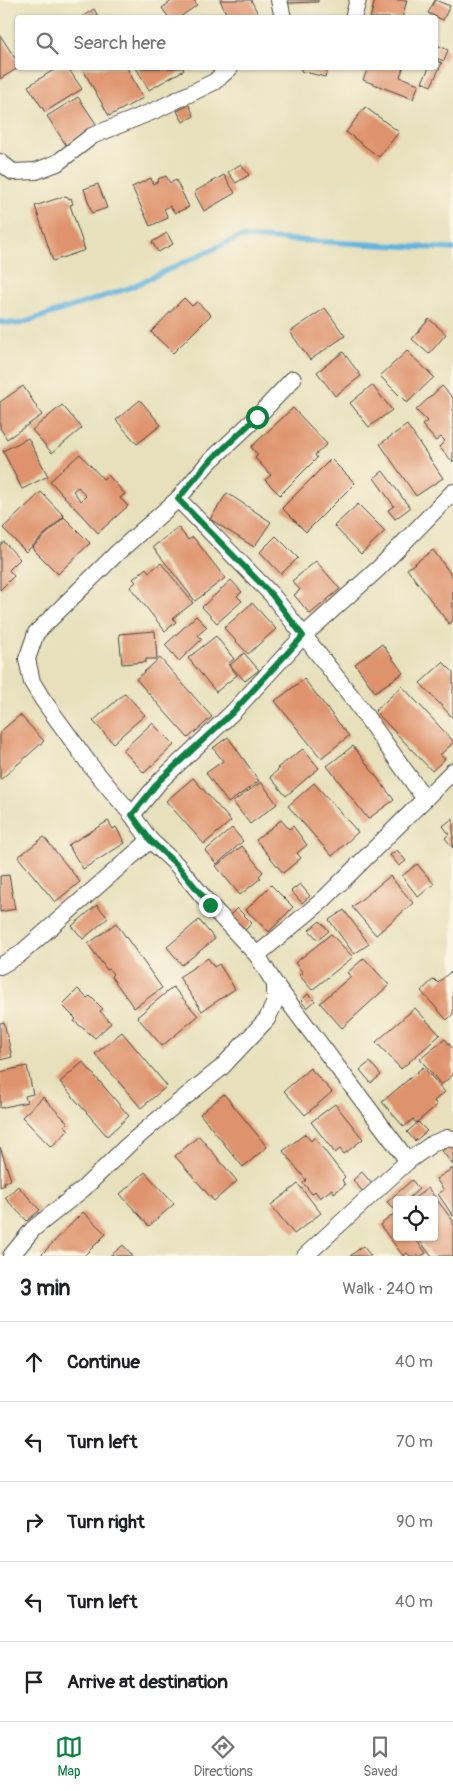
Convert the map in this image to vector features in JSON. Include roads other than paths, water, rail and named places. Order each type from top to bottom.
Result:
[{"type":"street","points":[[279,0],[282,15]]},
{"type":"street","points":[[354,15],[358,0]]},
{"type":"street","points":[[2,167],[13,172],[36,172],[57,163],[92,136],[156,110],[214,82],[228,70]]},
{"type":"street","points":[[293,379],[257,417],[208,463],[178,499],[118,552],[36,633],[27,659],[32,682],[73,744],[132,815],[150,840],[177,865],[210,905],[257,956],[275,984],[408,1161]]},
{"type":"street","points":[[132,815],[160,780],[233,712],[303,636],[378,569],[453,492]]},
{"type":"street","points":[[178,499],[272,595],[355,701],[425,799]]},
{"type":"street","points":[[257,956],[322,900],[453,770]]},
{"type":"street","points":[[0,966],[19,956],[150,840]]},
{"type":"street","points":[[12,1256],[33,1230],[83,1189],[162,1116],[221,1068],[267,1019],[274,1002],[275,984]]},
{"type":"street","points":[[305,1256],[408,1161],[432,1144],[447,1138],[453,1139]]},
{"type":"waterway","points":[[0,322],[19,324],[129,288],[239,237],[453,249]]}]
